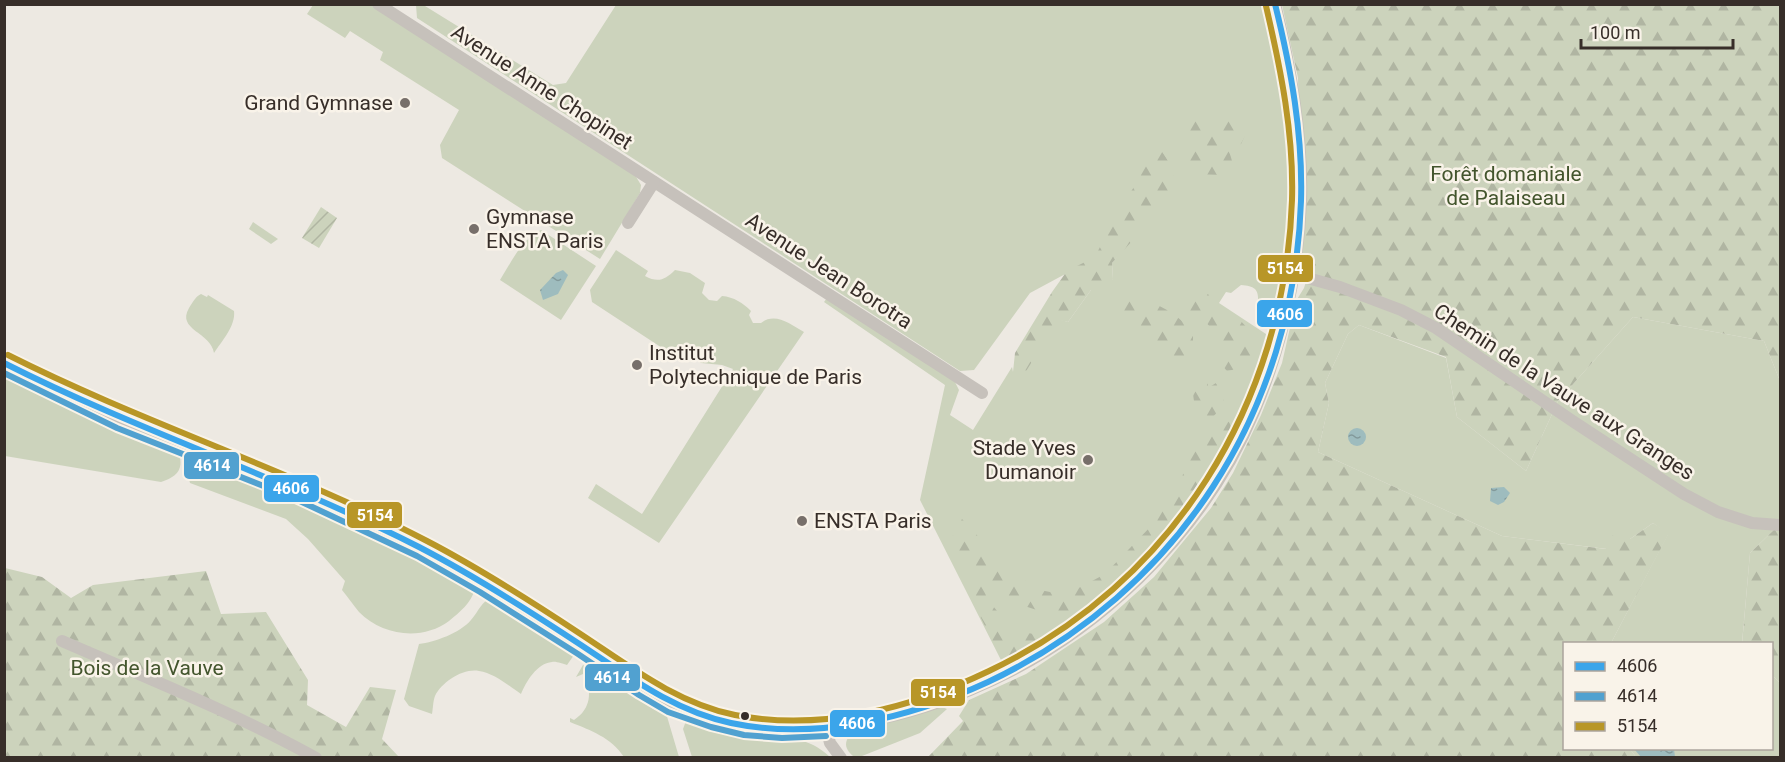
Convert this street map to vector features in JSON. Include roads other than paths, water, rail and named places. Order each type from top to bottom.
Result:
[{"type":"street","name":"Avenue Anne Chopinet","points":[[378,4],[654,182]]},
{"type":"street","points":[[4,363],[121,420],[293,488],[421,548],[485,584],[672,704],[746,726],[782,729],[826,727],[914,710],[976,688],[1061,642],[1128,588],[1187,524],[1238,446],[1254,414],[1280,339],[1293,274],[1301,202],[1297,120],[1288,57],[1275,4]]},
{"type":"street","points":[[628,223],[654,182]]},
{"type":"street","name":"Avenue Jean Borotra","points":[[654,182],[982,393]]},
{"type":"street","name":"Chemin de la Vauve aux Granges","points":[[1293,274],[1340,287],[1401,310],[1436,328],[1684,495],[1718,512],[1752,523],[1780,525]]},
{"type":"street","points":[[62,641],[169,687],[316,758]]},
{"type":"street","points":[[826,727],[830,743],[841,758]]},
{"type":"water","points":[[563,270],[568,275],[558,294],[543,300],[540,290],[556,273]]},
{"type":"water","points":[[1357,428],[1363,431],[1366,437],[1363,443],[1357,446],[1351,443],[1348,437],[1351,431]]},
{"type":"water","points":[[1504,487],[1510,493],[1504,502],[1498,505],[1490,501],[1491,488]]},
{"type":"water","points":[[1635,750],[1674,750],[1675,757],[1641,757]]},
{"type":"place","name":"Grand Gymnase","points":[[405,103]]},
{"type":"place","name":"Gymnase ENSTA Paris","points":[[474,229]]},
{"type":"place","name":"Institut Polytechnique de Paris","points":[[637,365]]},
{"type":"place","name":"Stade Yves Dumanoir","points":[[1088,460]]},
{"type":"place","name":"ENSTA Paris","points":[[802,521]]},
{"type":"park label","name":"Forêt domaniale de Palaiseau","points":[[1506,186]]},
{"type":"park label","name":"Bois de la Vauve","points":[[147,668]]}]
